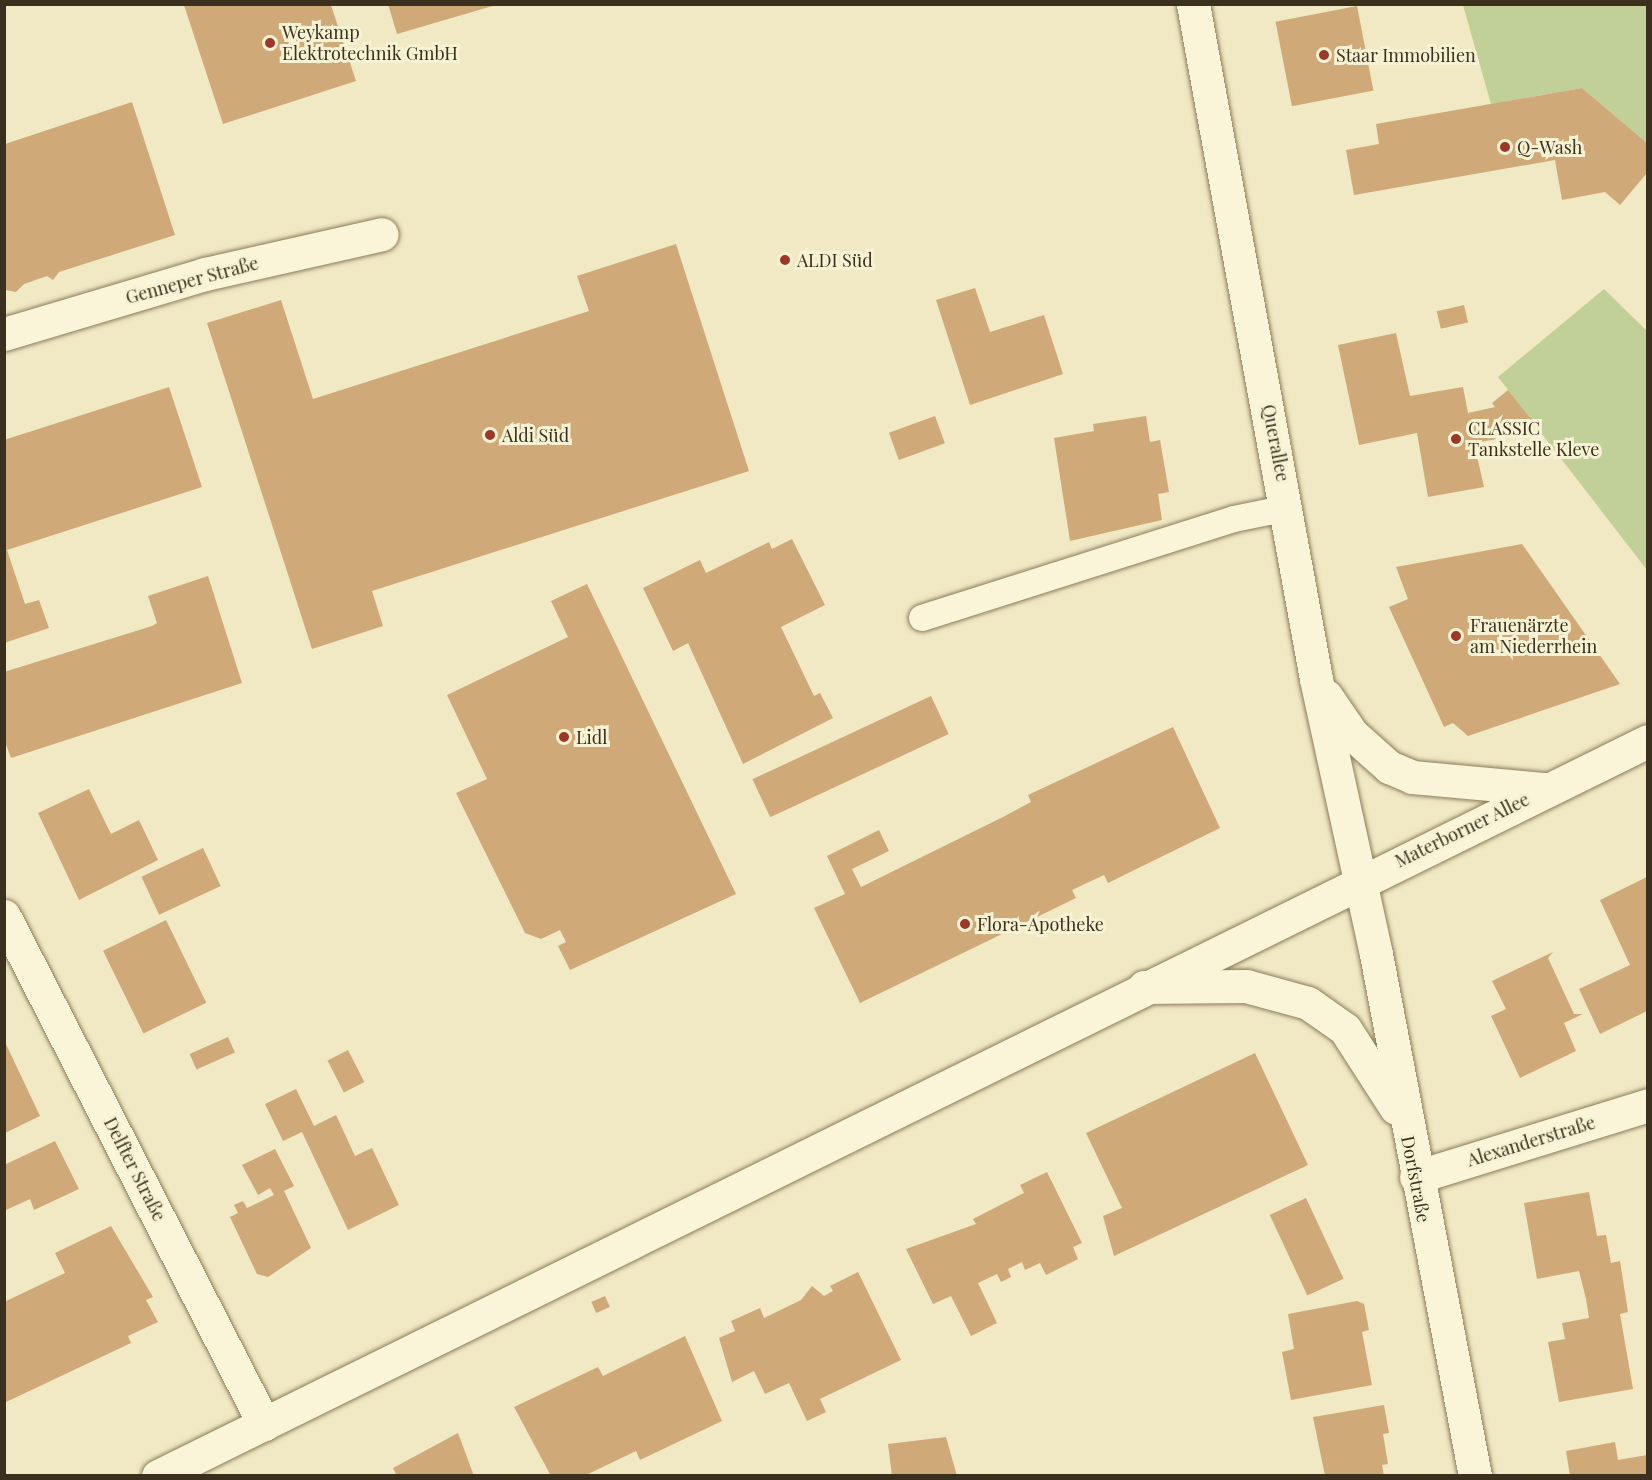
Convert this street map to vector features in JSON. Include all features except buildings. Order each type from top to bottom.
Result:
[{"type":"street","name":"Querallee","points":[[1193,4],[1288,508],[1316,679],[1357,882]]},
{"type":"street","name":"Genneper Straße","points":[[4,334],[205,274],[382,234]]},
{"type":"street","points":[[1316,679],[1352,734],[1389,767],[1428,782],[1545,789]]},
{"type":"street","name":"Materborner Allee","points":[[158,1476],[1141,987],[1647,741]]},
{"type":"street","name":"Dorfstraße","points":[[1357,882],[1475,1476]]},
{"type":"street","name":"Delfter Straße","points":[[4,916],[264,1424]]},
{"type":"street","points":[[1141,987],[1246,986],[1308,1003],[1345,1029],[1404,1119]]},
{"type":"street","name":"Alexanderstraße","points":[[1416,1177],[1647,1106]]},
{"type":"lane","points":[[922,618],[1234,519],[1288,508]]},
{"type":"green space","points":[[1463,5],[1647,5],[1647,143],[1582,88],[1491,104]]},
{"type":"green space","points":[[1604,289],[1647,331],[1647,570],[1498,377]]},
{"type":"place","name":"Weykamp Elektrotechnik GmbH","points":[[270,43]]},
{"type":"place","name":"Staar Immobilien","points":[[1324,55]]},
{"type":"place","name":"Q-Wash","points":[[1505,147]]},
{"type":"place","name":"ALDI Süd","points":[[785,260]]},
{"type":"place","name":"Aldi Süd","points":[[490,435]]},
{"type":"place","name":"CLASSIC Tankstelle Kleve","points":[[1456,439]]},
{"type":"place","name":"Frauenärzte am Niederrhein","points":[[1456,636]]},
{"type":"place","name":"Lidl","points":[[564,737]]},
{"type":"place","name":"Flora-Apotheke","points":[[965,924]]}]
